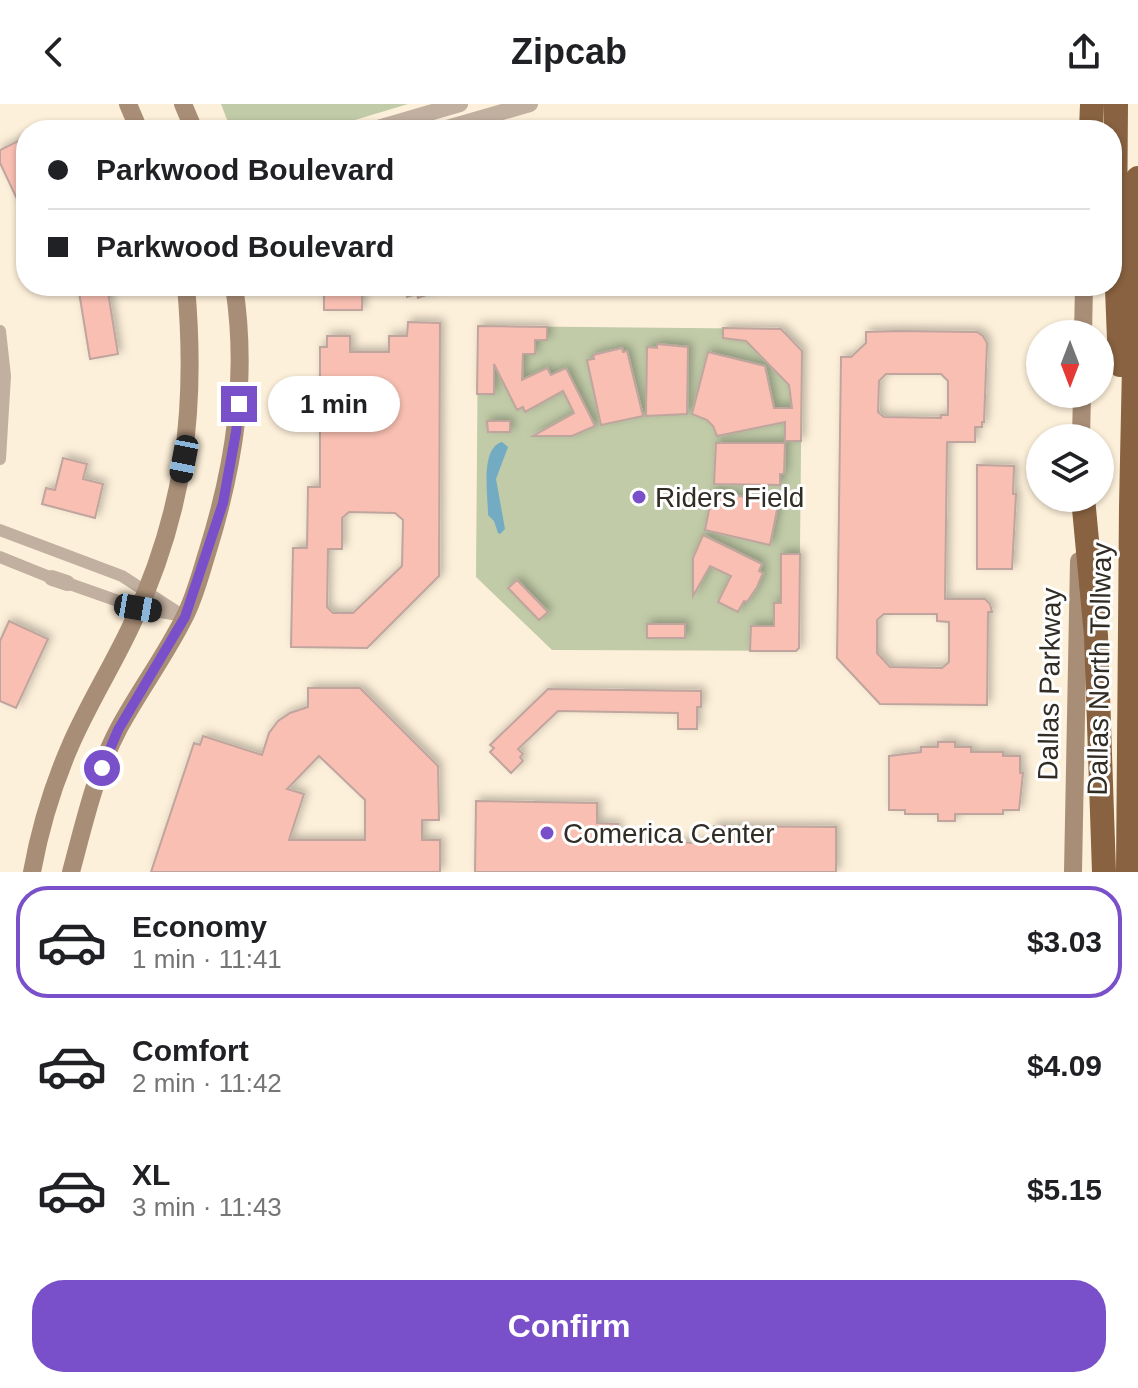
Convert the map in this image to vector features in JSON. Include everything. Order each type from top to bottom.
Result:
[{"type":"highway","name":"Dallas North Tollway","points":[[1128,872],[1138,178]]},
{"type":"highway","points":[[1117,296],[1131,507]]},
{"type":"highway","points":[[1083,512],[1096,636],[1104,872]]},
{"type":"main road","points":[[32,872],[37,842],[71,744],[141,600],[176,501],[186,446],[191,346],[187,296]]},
{"type":"main road","points":[[71,872],[89,805],[118,730],[185,617],[223,503],[236,432],[241,377],[236,296]]},
{"type":"main road","points":[[1083,320],[1084,296]]},
{"type":"main road","name":"Dallas Parkway","points":[[1073,872],[1082,512]]},
{"type":"street","points":[[419,120],[460,104]]},
{"type":"street","points":[[475,120],[530,104]]},
{"type":"street","points":[[0,331],[5,376],[0,459]]},
{"type":"street","points":[[0,530],[122,576],[141,600]]},
{"type":"street","points":[[0,557],[59,580],[141,600],[185,617]]},
{"type":"green space","points":[[221,104],[408,104],[355,120],[227,120]]},
{"type":"green space","name":"Riders Field","points":[[478,326],[781,329],[802,351],[799,648],[796,651],[552,650],[476,577]]},
{"type":"water","points":[[502,442],[508,447],[496,479],[505,529],[500,534],[488,515],[487,473],[491,453]]},
{"type":"building","points":[[16,142],[16,197],[0,163],[0,150]]},
{"type":"building","points":[[80,296],[109,296],[118,354],[90,359]]},
{"type":"building","points":[[324,296],[362,296],[362,310],[324,310]]},
{"type":"building","points":[[408,322],[440,323],[439,576],[367,648],[291,647],[293,548],[307,548],[308,487],[320,487],[320,347],[327,347],[327,336],[350,336],[350,352],[389,352],[389,336],[407,336]],"holes":[[[349,512],[395,513],[403,520],[402,566],[353,613],[333,613],[327,607],[328,549],[342,549],[342,518]]]},
{"type":"building","points":[[478,326],[547,327],[547,340],[535,340],[535,354],[523,354],[522,380],[547,368],[551,375],[566,368],[595,426],[572,436],[533,436],[574,413],[563,391],[525,412],[523,407],[517,410],[494,364],[494,394],[477,394]]},
{"type":"building","points":[[723,328],[781,329],[802,351],[801,441],[785,441],[785,422],[717,436],[707,420],[692,414],[708,352],[765,366],[774,408],[792,408],[789,385],[746,341],[723,338]]},
{"type":"building","points":[[866,332],[977,332],[987,343],[982,427],[975,427],[975,442],[947,442],[945,599],[985,599],[990,604],[987,705],[880,704],[837,658],[841,357],[851,357],[866,343]],"holes":[[[886,374],[941,374],[948,381],[948,415],[941,415],[941,418],[884,417],[878,412],[879,381]],[[884,614],[937,614],[937,621],[949,622],[949,662],[942,668],[890,667],[877,653],[877,620]]]},
{"type":"building","points":[[657,344],[688,347],[687,414],[646,416],[647,347],[657,348]]},
{"type":"building","points":[[622,348],[623,352],[627,351],[643,416],[601,425],[587,360],[594,359],[593,355]]},
{"type":"building","points":[[487,421],[510,421],[510,432],[488,432]]},
{"type":"building","points":[[716,443],[785,443],[784,474],[780,474],[780,485],[714,484]]},
{"type":"building","points":[[63,458],[87,464],[83,479],[103,484],[95,518],[42,504],[46,488],[55,490]]},
{"type":"building","points":[[977,465],[1014,466],[1013,494],[1016,494],[1012,569],[977,569]]},
{"type":"building","points":[[713,490],[778,505],[770,545],[705,530]]},
{"type":"building","points":[[703,535],[762,564],[759,571],[763,573],[757,587],[738,612],[718,602],[731,576],[710,566],[693,596],[693,558]]},
{"type":"building","points":[[781,554],[800,554],[799,648],[796,651],[750,651],[751,626],[774,626],[774,603],[781,603]]},
{"type":"building","points":[[517,580],[548,612],[539,620],[508,588]]},
{"type":"building","points":[[9,621],[48,639],[16,708],[0,701],[0,641]]},
{"type":"building","points":[[647,624],[685,624],[685,638],[647,638]]},
{"type":"building","points":[[308,688],[360,688],[438,766],[439,820],[422,820],[422,840],[440,840],[440,872],[151,872],[194,743],[200,745],[203,736],[262,755],[269,733],[278,721],[308,707]],"holes":[[[319,756],[365,800],[365,840],[289,840],[304,794],[287,789]]]},
{"type":"building","points":[[548,689],[701,691],[697,729],[678,729],[678,713],[558,711],[518,749],[523,754],[520,757],[523,761],[511,773],[490,752],[494,748],[490,745]]},
{"type":"building","points":[[938,742],[955,742],[955,747],[971,747],[971,752],[1003,752],[1003,756],[1020,756],[1020,773],[1023,773],[1019,810],[1003,810],[1003,814],[955,814],[955,821],[938,821],[938,814],[905,814],[905,810],[889,810],[889,756],[921,752],[921,747],[938,747]]},
{"type":"building","name":"Comerica Center","points":[[476,801],[597,803],[597,823],[618,824],[618,842],[714,843],[714,826],[836,827],[836,872],[475,872]]},
{"type":"place","name":"Riders Field","points":[[639,497]]},
{"type":"place","name":"Comerica Center","points":[[547,833]]},
{"type":"route","points":[[102,768],[118,730],[185,617],[223,503],[239,404]]}]
